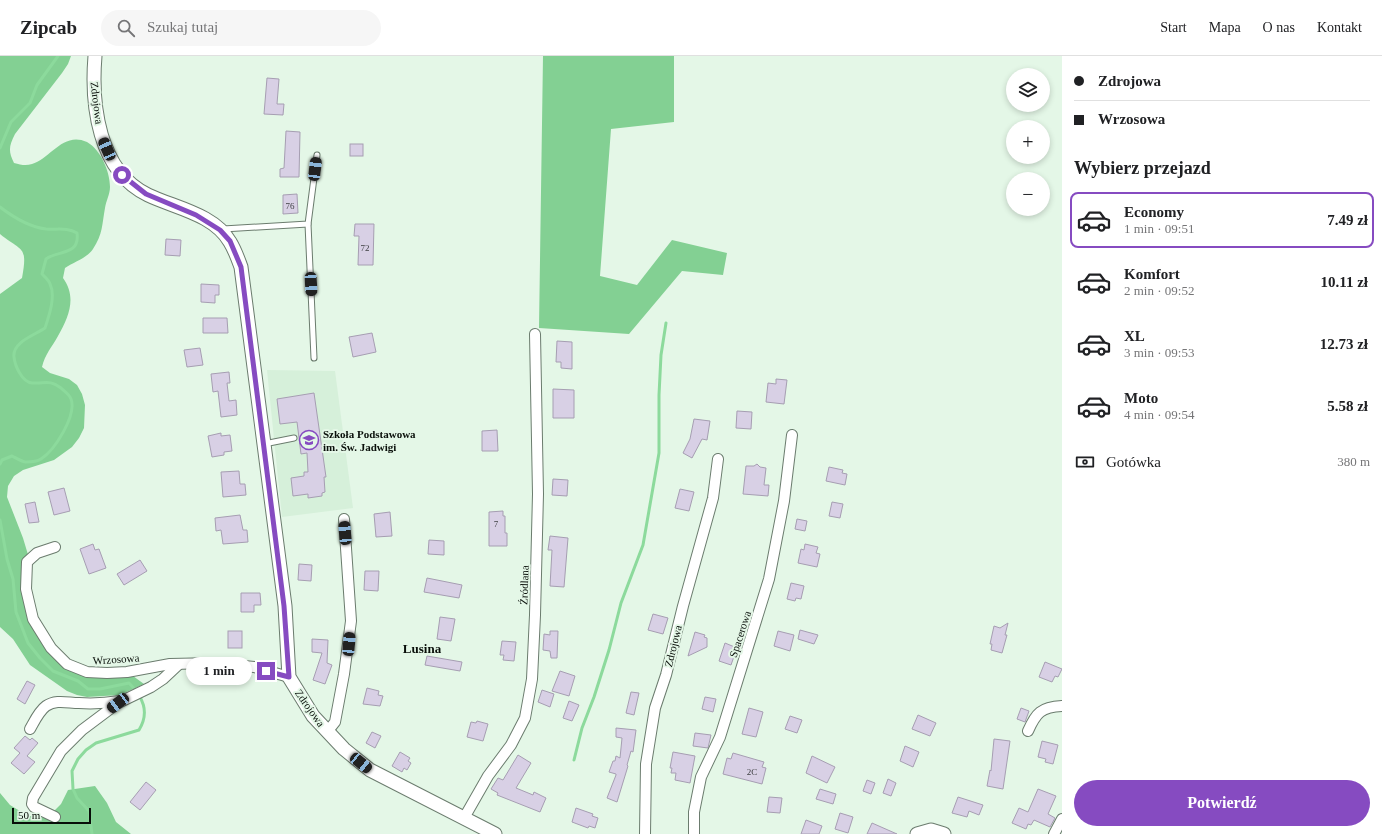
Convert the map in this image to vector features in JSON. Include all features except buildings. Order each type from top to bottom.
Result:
[{"type":"street","name":"Zdrojowa","points":[[95,56],[93,82],[95,110],[101,136],[113,162],[122,175],[146,194],[196,215],[220,230],[230,241],[241,267],[284,606],[289,677],[313,716],[327,732],[370,770],[495,834]]},
{"type":"street","name":"Źródlana","points":[[464,818],[488,776],[511,745],[525,718],[532,679],[538,494],[535,334]]},
{"type":"street","name":"Spacerowa","points":[[694,834],[694,812],[701,777],[720,737],[769,579],[784,501],[792,435]]},
{"type":"street","name":"Zdrojowa","points":[[645,834],[646,764],[655,708],[666,675],[683,606],[713,498],[718,459]]},
{"type":"street","points":[[327,732],[335,722],[346,667],[351,621],[344,520]]},
{"type":"street","name":"Wrzosowa","points":[[55,547],[37,553],[27,562],[26,589],[33,619],[51,648],[67,664],[87,672],[106,674],[127,672],[170,664],[216,663],[254,667],[289,677]]},
{"type":"street","points":[[55,816],[34,807],[32,804],[33,798],[61,751],[82,730],[122,701],[151,687],[163,679],[179,664]]},
{"type":"street","points":[[30,729],[45,707],[52,703],[68,701],[79,703],[109,703],[122,701]]},
{"type":"street","points":[[1028,731],[1037,713],[1048,708],[1062,706]]},
{"type":"street","points":[[1054,834],[1062,819]]},
{"type":"street","points":[[917,834],[931,830],[944,834]]},
{"type":"lane","points":[[314,358],[308,224],[317,155]]},
{"type":"lane","points":[[220,230],[308,224]]},
{"type":"lane","points":[[263,444],[294,438]]},
{"type":"shaded area","name":"Szkoła Podstawowa im. Św. Jadwigi","points":[[267,370],[335,371],[353,508],[282,517]]},
{"type":"green space","points":[[0,56],[71,56],[62,73],[15,134],[10,148],[14,163],[23,165],[32,164],[39,161],[64,143],[71,140],[78,140],[87,142],[96,150],[104,162],[110,181],[110,190],[99,239],[87,255],[65,268],[63,278],[70,292],[70,307],[65,322],[47,354],[42,367],[50,373],[69,379],[77,385],[82,394],[85,405],[84,428],[72,447],[54,460],[23,470],[14,476],[8,486],[7,497],[29,558],[28,580],[35,624],[66,665],[133,676],[144,684],[120,695],[87,697],[67,691],[30,665],[13,639],[0,627],[0,294],[22,278],[24,260],[22,250],[0,234]]},
{"type":"green space","points":[[543,56],[674,56],[674,122],[611,129],[600,276],[637,285],[672,240],[727,253],[723,275],[682,271],[629,334],[539,328]]},
{"type":"green space","points":[[95,786],[107,803],[116,822],[131,834],[0,834],[0,793],[10,805],[28,816],[47,818],[61,804],[68,790]]},
{"type":"waterway","points":[[0,148],[11,122],[30,103],[37,85],[58,56]]},
{"type":"waterway","points":[[0,207],[28,224],[46,229],[66,229],[77,233],[77,240],[72,249],[46,259],[42,274],[47,279],[52,289],[52,300],[45,328],[20,343],[14,352],[17,369],[22,377],[28,382],[47,382],[61,388],[71,399],[71,414],[64,432],[47,454],[41,459],[26,462],[12,456],[2,460],[0,464]]},
{"type":"waterway","points":[[574,760],[582,728],[609,650],[621,603],[643,545],[659,453],[661,355],[666,323]]},
{"type":"waterway","points":[[0,520],[7,559],[13,579],[16,612],[28,643],[53,671],[78,681],[88,689],[100,689],[129,683],[138,694],[143,705],[144,717],[139,730],[96,743],[86,750],[78,759],[72,771],[73,789],[77,798],[89,811],[92,834]]},
{"type":"place","name":"Szkoła Podstawowa im. Św. Jadwigi","points":[[309,440]]},
{"type":"district","name":"Lusina","points":[[422,648]]},
{"type":"route","points":[[122,175],[146,194],[196,215],[208,221],[220,230],[230,241],[241,267],[284,606],[289,677],[266,671]]}]
